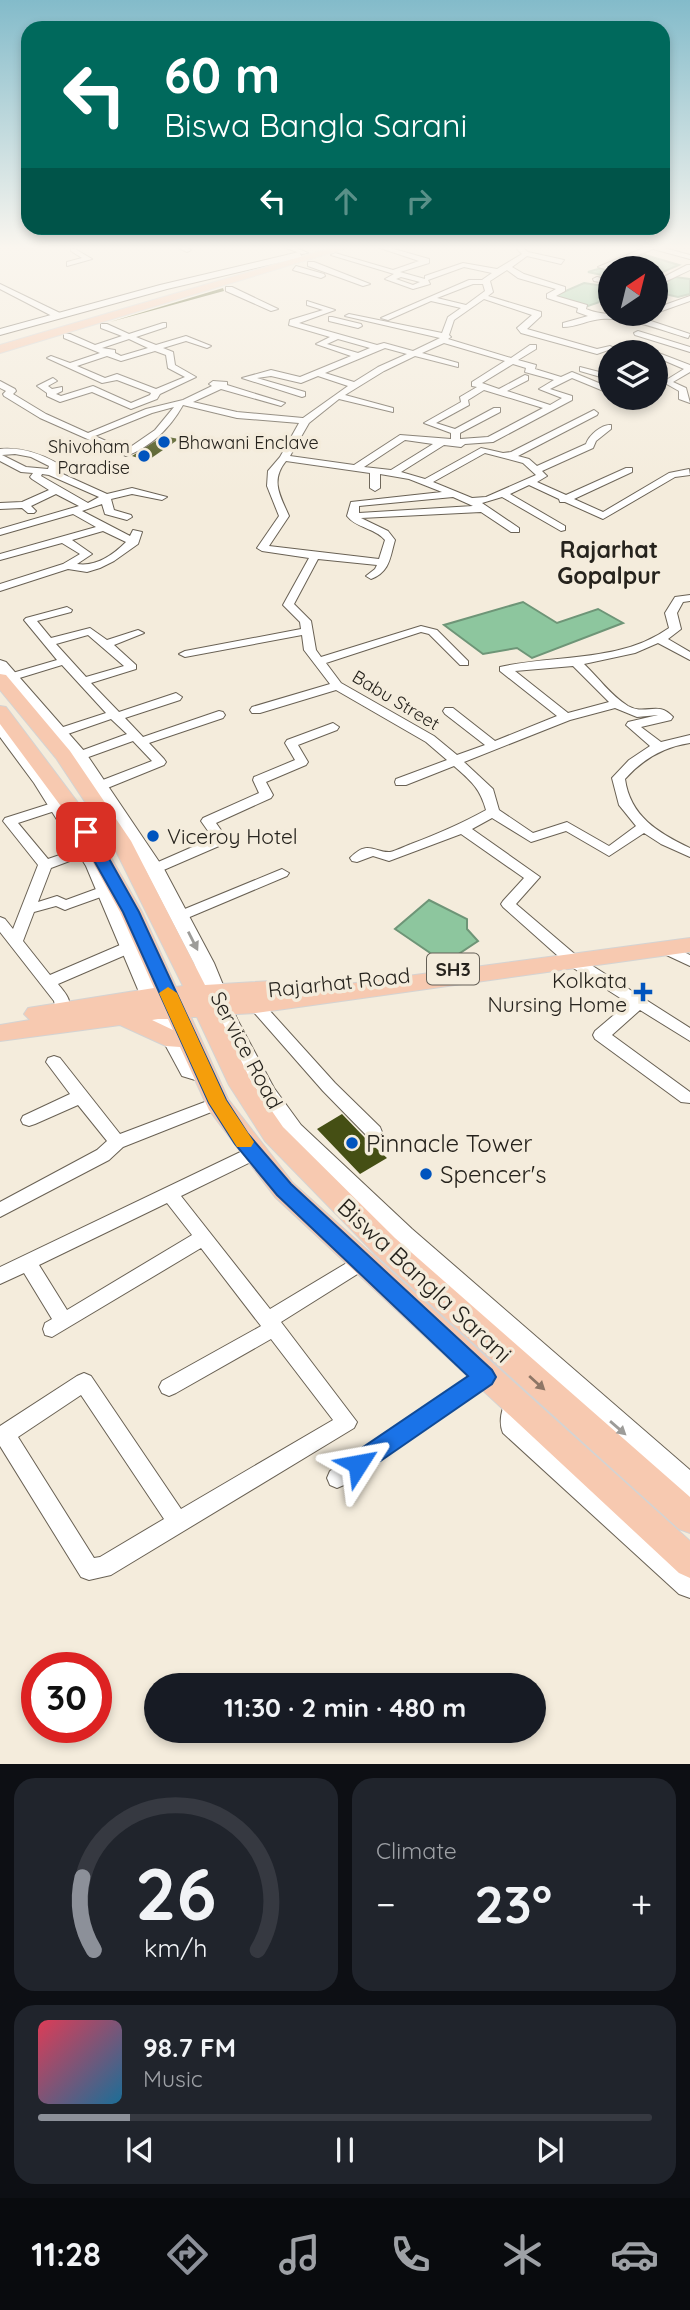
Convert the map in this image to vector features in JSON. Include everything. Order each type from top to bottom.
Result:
[{"type":"main road","points":[[1,348],[51,329]]},
{"type":"main road","points":[[63,334],[78,329]]},
{"type":"main road","points":[[1,348],[87,329]]},
{"type":"main road","name":"Biswa Bangla Sarani","points":[[4,674],[97,803],[147,888],[186,1001],[205,1075],[218,1103],[253,1153],[284,1189],[517,1406],[638,1528],[690,1562]]},
{"type":"main road","name":"Biswa Bangla Sarani","points":[[2,725],[62,804],[254,1107],[293,1157],[385,1246],[690,1518]]},
{"type":"main road","name":"Rajarhat Road","points":[[186,1001],[256,1004],[502,973],[568,956],[690,936]]},
{"type":"main road","name":"Rajarhat Road","points":[[186,1001],[568,956],[690,945]]},
{"type":"main road","name":"SH3","points":[[0,1021],[62,1009],[186,1001]]},
{"type":"main road","name":"SH3","points":[[0,1032],[120,1016],[186,1001]]},
{"type":"main road","points":[[120,1016],[174,1041]]},
{"type":"street","points":[[53,381],[41,386],[60,399],[93,390],[131,406],[192,377],[171,366],[170,354],[112,329]]},
{"type":"street","points":[[153,329],[54,359],[105,381],[117,377],[156,392]]},
{"type":"street","points":[[310,329],[375,347],[389,346],[455,365]]},
{"type":"street","points":[[371,329],[404,338],[389,346]]},
{"type":"street","points":[[405,329],[533,367],[528,370],[562,380]]},
{"type":"street","points":[[384,563],[262,548],[284,516],[272,486],[273,471],[284,458],[305,421],[355,385],[445,339],[448,329]]},
{"type":"street","points":[[522,329],[598,352]]},
{"type":"street","points":[[671,329],[689,335]]},
{"type":"street","points":[[70,366],[177,331]]},
{"type":"street","points":[[638,333],[688,348]]},
{"type":"street","points":[[63,334],[121,359]]},
{"type":"street","points":[[670,343],[689,335]]},
{"type":"street","points":[[336,337],[320,344],[357,355]]},
{"type":"street","points":[[85,372],[187,338],[207,346]]},
{"type":"street","points":[[174,342],[195,350]]},
{"type":"street","points":[[88,436],[146,412],[183,402],[217,385],[271,373],[300,380],[375,347]]},
{"type":"street","points":[[533,347],[514,362],[475,384],[548,407]]},
{"type":"street","points":[[668,359],[690,369]]},
{"type":"street","points":[[583,369],[598,374]]},
{"type":"street","points":[[686,398],[662,387],[690,369]]},
{"type":"street","points":[[317,373],[355,385]]},
{"type":"street","points":[[428,481],[484,450],[491,440],[569,398],[543,389],[572,375],[598,386]]},
{"type":"street","points":[[677,377],[690,381]]},
{"type":"street","points":[[51,392],[97,378]]},
{"type":"street","points":[[246,378],[302,394]]},
{"type":"street","points":[[501,391],[525,378]]},
{"type":"street","points":[[0,384],[12,391]]},
{"type":"street","points":[[217,385],[281,403]]},
{"type":"street","points":[[352,516],[476,505],[542,476],[526,461],[484,450],[428,423],[466,403],[463,398],[483,387]]},
{"type":"street","points":[[12,391],[7,394],[19,402],[126,453],[146,443],[173,419],[183,402]]},
{"type":"street","points":[[0,395],[12,391]]},
{"type":"street","points":[[240,400],[251,395]]},
{"type":"street","points":[[337,396],[390,410]]},
{"type":"street","points":[[183,402],[218,411],[305,421]]},
{"type":"street","points":[[218,411],[229,405]]},
{"type":"street","points":[[393,473],[497,410]]},
{"type":"street","points":[[146,412],[173,419]]},
{"type":"street","points":[[508,456],[594,413]]},
{"type":"street","points":[[535,471],[590,446],[592,440],[608,427]]},
{"type":"street","points":[[357,467],[403,437],[442,442]]},
{"type":"street","points":[[456,437],[491,440]]},
{"type":"street","points":[[0,454],[22,449],[54,465],[34,477],[87,506]]},
{"type":"street","points":[[0,454],[24,470],[45,472],[106,497]]},
{"type":"street","points":[[284,458],[357,467],[428,481],[476,505],[515,530]]},
{"type":"street","points":[[375,470],[375,488]]},
{"type":"street","points":[[563,500],[629,470]]},
{"type":"street","points":[[531,483],[563,500],[603,516],[672,475],[689,472]]},
{"type":"street","points":[[0,506],[24,505],[56,490]]},
{"type":"street","points":[[0,532],[132,491],[162,497]]},
{"type":"street","points":[[352,516],[352,507],[361,501],[456,494]]},
{"type":"street","points":[[503,494],[561,528]]},
{"type":"street","points":[[106,497],[108,512],[127,517]]},
{"type":"street","points":[[0,588],[67,566],[87,554],[36,520],[24,505]]},
{"type":"street","points":[[67,566],[89,569],[136,537],[104,528],[74,510]]},
{"type":"street","points":[[352,516],[388,536],[390,540],[380,571],[371,576]]},
{"type":"street","points":[[0,557],[104,528]]},
{"type":"street","name":"Babu Street","points":[[315,556],[288,605],[305,621],[310,650],[318,662],[337,685],[430,739],[455,760],[488,792],[493,812]]},
{"type":"street","points":[[566,717],[504,669],[576,662],[631,652],[661,639],[675,629],[671,613],[679,599],[690,598]]},
{"type":"street","points":[[66,610],[30,620],[64,661],[160,762],[100,786]]},
{"type":"street","points":[[318,662],[421,629],[433,632],[464,663]]},
{"type":"street","points":[[49,642],[90,631],[132,667],[84,681]]},
{"type":"street","points":[[185,654],[306,631]]},
{"type":"street","points":[[107,644],[138,633]]},
{"type":"street","points":[[661,639],[690,657]]},
{"type":"street","points":[[4,674],[64,661]]},
{"type":"street","points":[[576,662],[617,704],[640,715],[660,711],[667,718],[632,725],[657,745]]},
{"type":"street","name":"Service Road","points":[[4,674],[79,756],[100,786],[154,869],[204,963],[186,1001],[174,1041],[190,1070],[205,1075]]},
{"type":"street","points":[[256,710],[337,685]]},
{"type":"street","points":[[58,733],[176,697]]},
{"type":"street","points":[[401,782],[566,717],[617,704]]},
{"type":"street","points":[[449,711],[493,745]]},
{"type":"street","points":[[79,756],[219,715]]},
{"type":"street","points":[[154,869],[220,840],[208,821],[266,795],[259,780],[302,762],[291,743],[333,727]]},
{"type":"street","points":[[690,739],[657,745],[630,764],[618,778],[623,800],[644,827],[690,853]]},
{"type":"street","points":[[45,864],[10,821],[62,804]]},
{"type":"street","name":"Service Road","points":[[62,804],[107,890],[132,946],[186,1001],[266,1094],[293,1130],[337,1176],[563,1380],[690,1489]]},
{"type":"street","points":[[357,858],[372,850],[389,858],[462,829],[493,812],[531,838],[567,826],[609,852],[644,827]]},
{"type":"street","points":[[462,829],[533,877],[508,904],[568,956],[690,1035]]},
{"type":"street","points":[[45,864],[86,850]]},
{"type":"street","points":[[16,940],[45,864]]},
{"type":"street","points":[[180,916],[282,873]]},
{"type":"street","points":[[28,909],[57,901],[65,905],[107,890]]},
{"type":"street","points":[[0,922],[62,1000],[62,1009]]},
{"type":"street","points":[[48,982],[132,946]]},
{"type":"street","points":[[665,948],[690,961]]},
{"type":"street","points":[[638,1003],[601,1035],[606,1042],[687,1098]]},
{"type":"street","points":[[256,1004],[311,1069],[374,1132]]},
{"type":"street","points":[[54,1062],[117,1142]]},
{"type":"street","points":[[29,1120],[80,1097]]},
{"type":"street","points":[[0,1210],[103,1155],[117,1142],[218,1103]]},
{"type":"street","points":[[0,1276],[253,1153]]},
{"type":"street","points":[[170,1194],[347,1422],[103,1567],[89,1569],[3,1436],[85,1382],[178,1522]]},
{"type":"street","points":[[28,1263],[58,1326],[204,1237]]},
{"type":"street","points":[[169,1387],[271,1324],[361,1263]]},
{"type":"street","points":[[337,1478],[485,1377]]},
{"type":"street","points":[[638,1528],[690,1583]]},
{"type":"shaded area","points":[[523,602],[557,623],[598,609],[623,623],[532,658],[517,648],[483,654],[444,625]]},
{"type":"shaded area","points":[[429,900],[467,919],[467,929],[478,941],[445,963],[395,929]]},
{"type":"building","points":[[163,436],[179,439],[147,461],[132,456]]},
{"type":"building","name":"Pinnacle Tower","points":[[342,1114],[387,1158],[360,1174],[317,1129]]},
{"type":"slow traffic","points":[[168,993],[218,1103],[244,1142]]},
{"type":"place","name":"Bhawani Enclave","points":[[164,442]]},
{"type":"place","name":"Shivoham Paradise","points":[[144,456]]},
{"type":"place","name":"Viceroy Hotel","points":[[153,836]]},
{"type":"place","name":"Kolkata Nursing Home","points":[[643,992]]},
{"type":"place","name":"Pinnacle Tower","points":[[352,1143]]},
{"type":"place","name":"Spencer's","points":[[426,1174]]},
{"type":"district","name":"Rajarhat Gopalpur","points":[[609,562]]},
{"type":"route","points":[[86,832],[131,912],[218,1103],[242,1139],[284,1189],[485,1377],[358,1464]]}]
